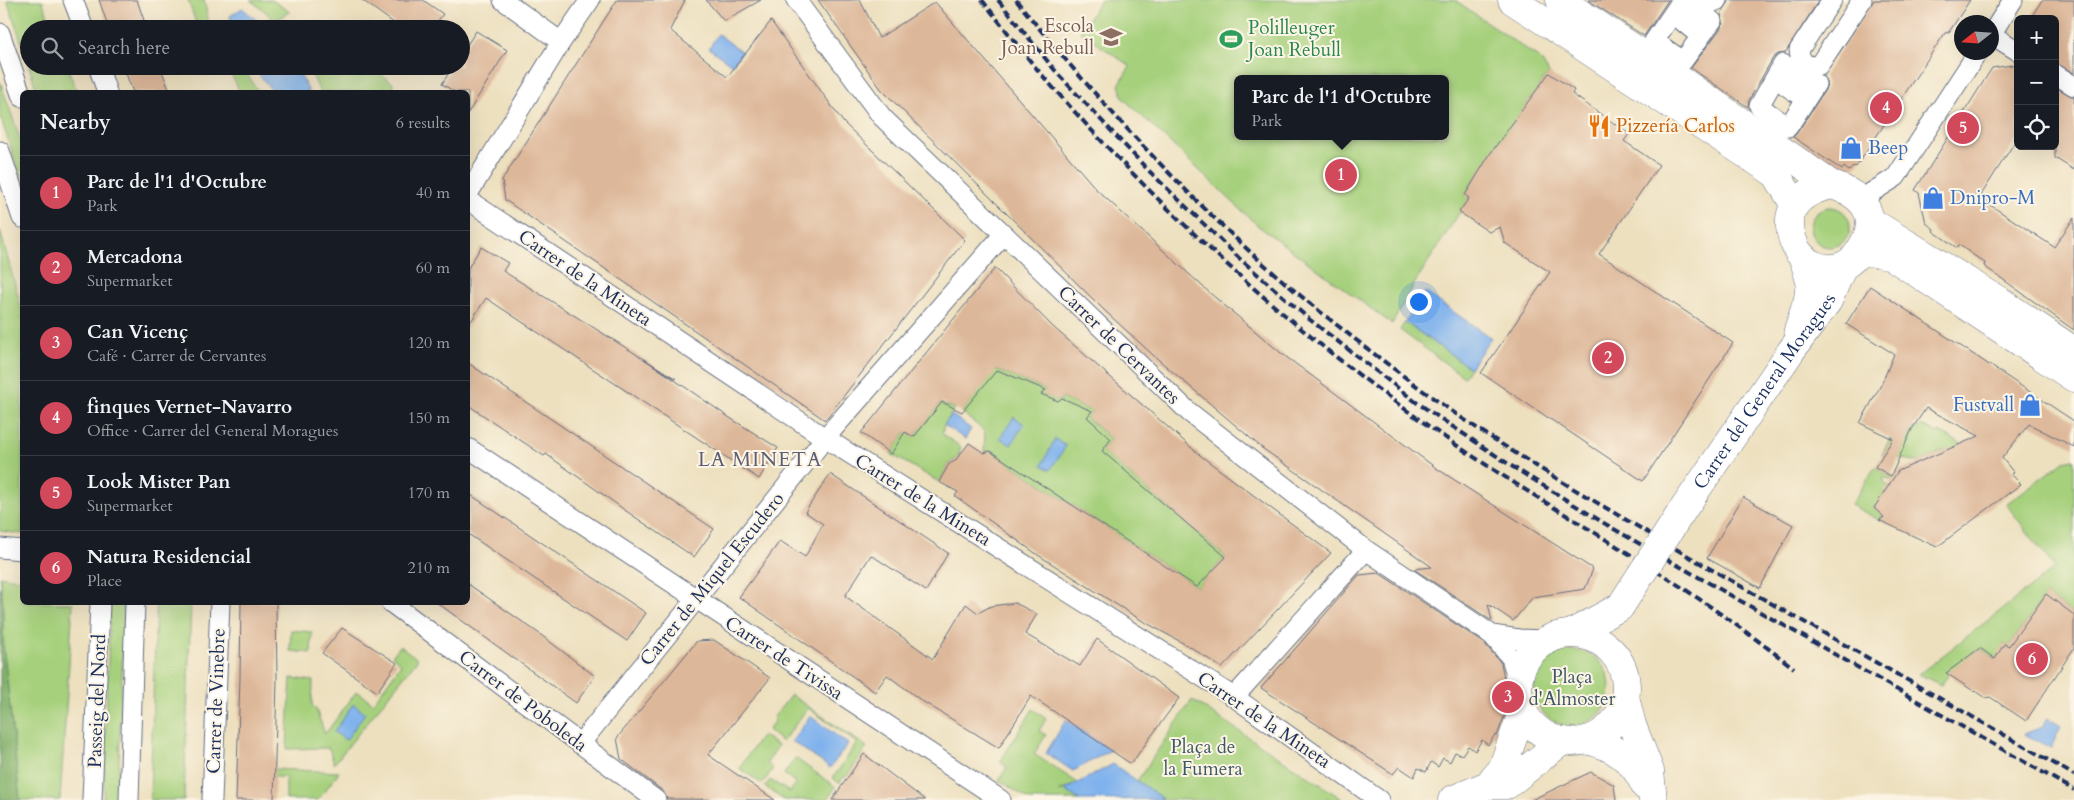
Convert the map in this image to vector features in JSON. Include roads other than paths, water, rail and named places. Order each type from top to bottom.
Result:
[{"type":"main road","points":[[1512,0],[1776,174],[1794,204],[1790,225],[1791,235],[1796,248],[1811,264],[1822,268],[1832,268],[1852,258],[1890,255],[2074,378]]},
{"type":"main road","points":[[1560,0],[1653,61],[1832,185],[1852,192],[1866,210],[2074,351]]},
{"type":"main road","points":[[1794,204],[1811,191],[1832,185]]},
{"type":"main road","points":[[1852,258],[1869,234],[1866,210]]},
{"type":"main road","points":[[1791,350],[1808,299],[1810,282],[1803,257]]},
{"type":"main road","name":"Carrer del General Moragues","points":[[1620,607],[1680,514],[1791,350],[1828,301],[1852,258]]},
{"type":"main road","points":[[1620,607],[1618,658],[1625,680],[1625,697],[1632,725],[1650,771],[1652,800],[1640,776],[1628,759],[1611,747],[1548,737],[1529,721],[1518,695],[1518,680],[1530,654],[1558,637],[1620,607]]},
{"type":"main road","points":[[1558,637],[1586,635],[1598,640],[1618,658]]},
{"type":"main road","points":[[1452,800],[1488,785],[1507,785],[1574,740],[1608,727],[1618,715],[1625,697]]},
{"type":"main road","points":[[1488,785],[1502,769],[1523,710]]},
{"type":"street","points":[[73,0],[81,20]]},
{"type":"street","points":[[503,0],[562,42]]},
{"type":"street","points":[[470,191],[590,0]]},
{"type":"street","name":"Carrer de Cervantes","points":[[796,0],[882,117],[1190,412],[1366,550],[1492,635],[1511,658],[1518,680]]},
{"type":"street","points":[[1702,0],[1709,4],[1718,0]]},
{"type":"street","points":[[1832,0],[1799,50],[1800,58],[1804,63],[1812,67],[1819,65],[1862,0]]},
{"type":"street","points":[[1999,23],[2013,0]]},
{"type":"street","points":[[0,33],[20,91]]},
{"type":"street","points":[[1999,39],[2014,49]]},
{"type":"street","points":[[1866,210],[1896,177],[1973,60]]},
{"type":"street","points":[[101,75],[106,90]]},
{"type":"street","points":[[2059,77],[2074,86]]},
{"type":"street","points":[[0,151],[20,212]]},
{"type":"street","name":"Carrer de la Mineta","points":[[470,201],[825,438],[1234,697],[1379,800]]},
{"type":"street","name":"Carrer de Miquel Escudero","points":[[580,744],[825,438],[1004,234]]},
{"type":"street","name":"Carrer de Tivissa","points":[[470,449],[1001,800]]},
{"type":"street","points":[[0,548],[20,550]]},
{"type":"street","points":[[1234,697],[1366,550]]},
{"type":"street","name":"Passeig del Nord","points":[[92,800],[100,605]]},
{"type":"street","name":"Passeig del Nord","points":[[129,800],[135,605]]},
{"type":"street","name":"Carrer de Vinebre","points":[[212,800],[220,605]]},
{"type":"street","name":"Carrer de Poboleda","points":[[394,605],[656,800]]},
{"type":"street","name":"Carrer de Cervantes","points":[[1492,635],[1519,639],[1558,637]]},
{"type":"water","points":[[242,8],[256,20],[231,20],[230,16]]},
{"type":"water","points":[[718,34],[742,52],[732,65],[709,48]]},
{"type":"water","points":[[259,75],[300,75],[308,90],[271,90]]},
{"type":"water","points":[[1425,292],[1491,338],[1470,368],[1405,322]]},
{"type":"water","points":[[952,415],[971,429],[965,439],[944,425]]},
{"type":"water","points":[[1014,417],[1024,424],[1011,445],[1000,438]]},
{"type":"water","points":[[1055,439],[1066,446],[1050,470],[1042,465]]},
{"type":"water","points":[[353,704],[365,713],[346,740],[334,732]]},
{"type":"water","points":[[810,716],[848,744],[830,768],[792,741]]},
{"type":"water","points":[[2048,718],[2061,726],[2051,748],[2024,734],[2042,727]]},
{"type":"water","points":[[1066,720],[1111,750],[1073,771],[1046,753]]},
{"type":"water","points":[[1113,764],[1163,799],[1079,800],[1065,790]]},
{"type":"railway","points":[[982,0],[1049,83],[1132,173],[1220,258],[1312,338],[1360,376],[1443,436],[1511,481],[1686,590],[1794,668]]},
{"type":"railway","points":[[998,0],[1058,74],[1146,168],[1239,258],[1309,319],[1416,402],[1513,467],[1612,528],[2074,790]]},
{"type":"railway","points":[[1016,0],[1126,128],[1215,219],[1267,267],[1310,303],[1422,390],[1511,450],[1602,506],[2074,775]]},
{"type":"place","name":"Escola Joan Rebull","points":[[1111,37]]},
{"type":"place","name":"Polilleuger Joan Rebull","points":[[1231,39]]},
{"type":"place","name":"finques Vernet-Navarro","points":[[1886,108]]},
{"type":"place","name":"Pizzería Carlos","points":[[1599,126]]},
{"type":"place","name":"Look Mister Pan","points":[[1963,128]]},
{"type":"place","name":"Beep","points":[[1851,148]]},
{"type":"place","name":"Parc de l'1 d'Octubre","points":[[1341,175]]},
{"type":"place","name":"Dnipro-M","points":[[1933,198]]},
{"type":"place","name":"Mercadona","points":[[1608,358]]},
{"type":"place","name":"Fustvall","points":[[2030,405]]},
{"type":"place","name":"Natura Residencial","points":[[2032,659]]},
{"type":"place","name":"Can Vicenç","points":[[1508,697]]},
{"type":"district","name":"LA MINETA","points":[[760,459]]},
{"type":"park label","name":"Plaça d'Almoster","points":[[1572,688]]},
{"type":"park label","name":"Plaça de la Fumera","points":[[1203,758]]}]
